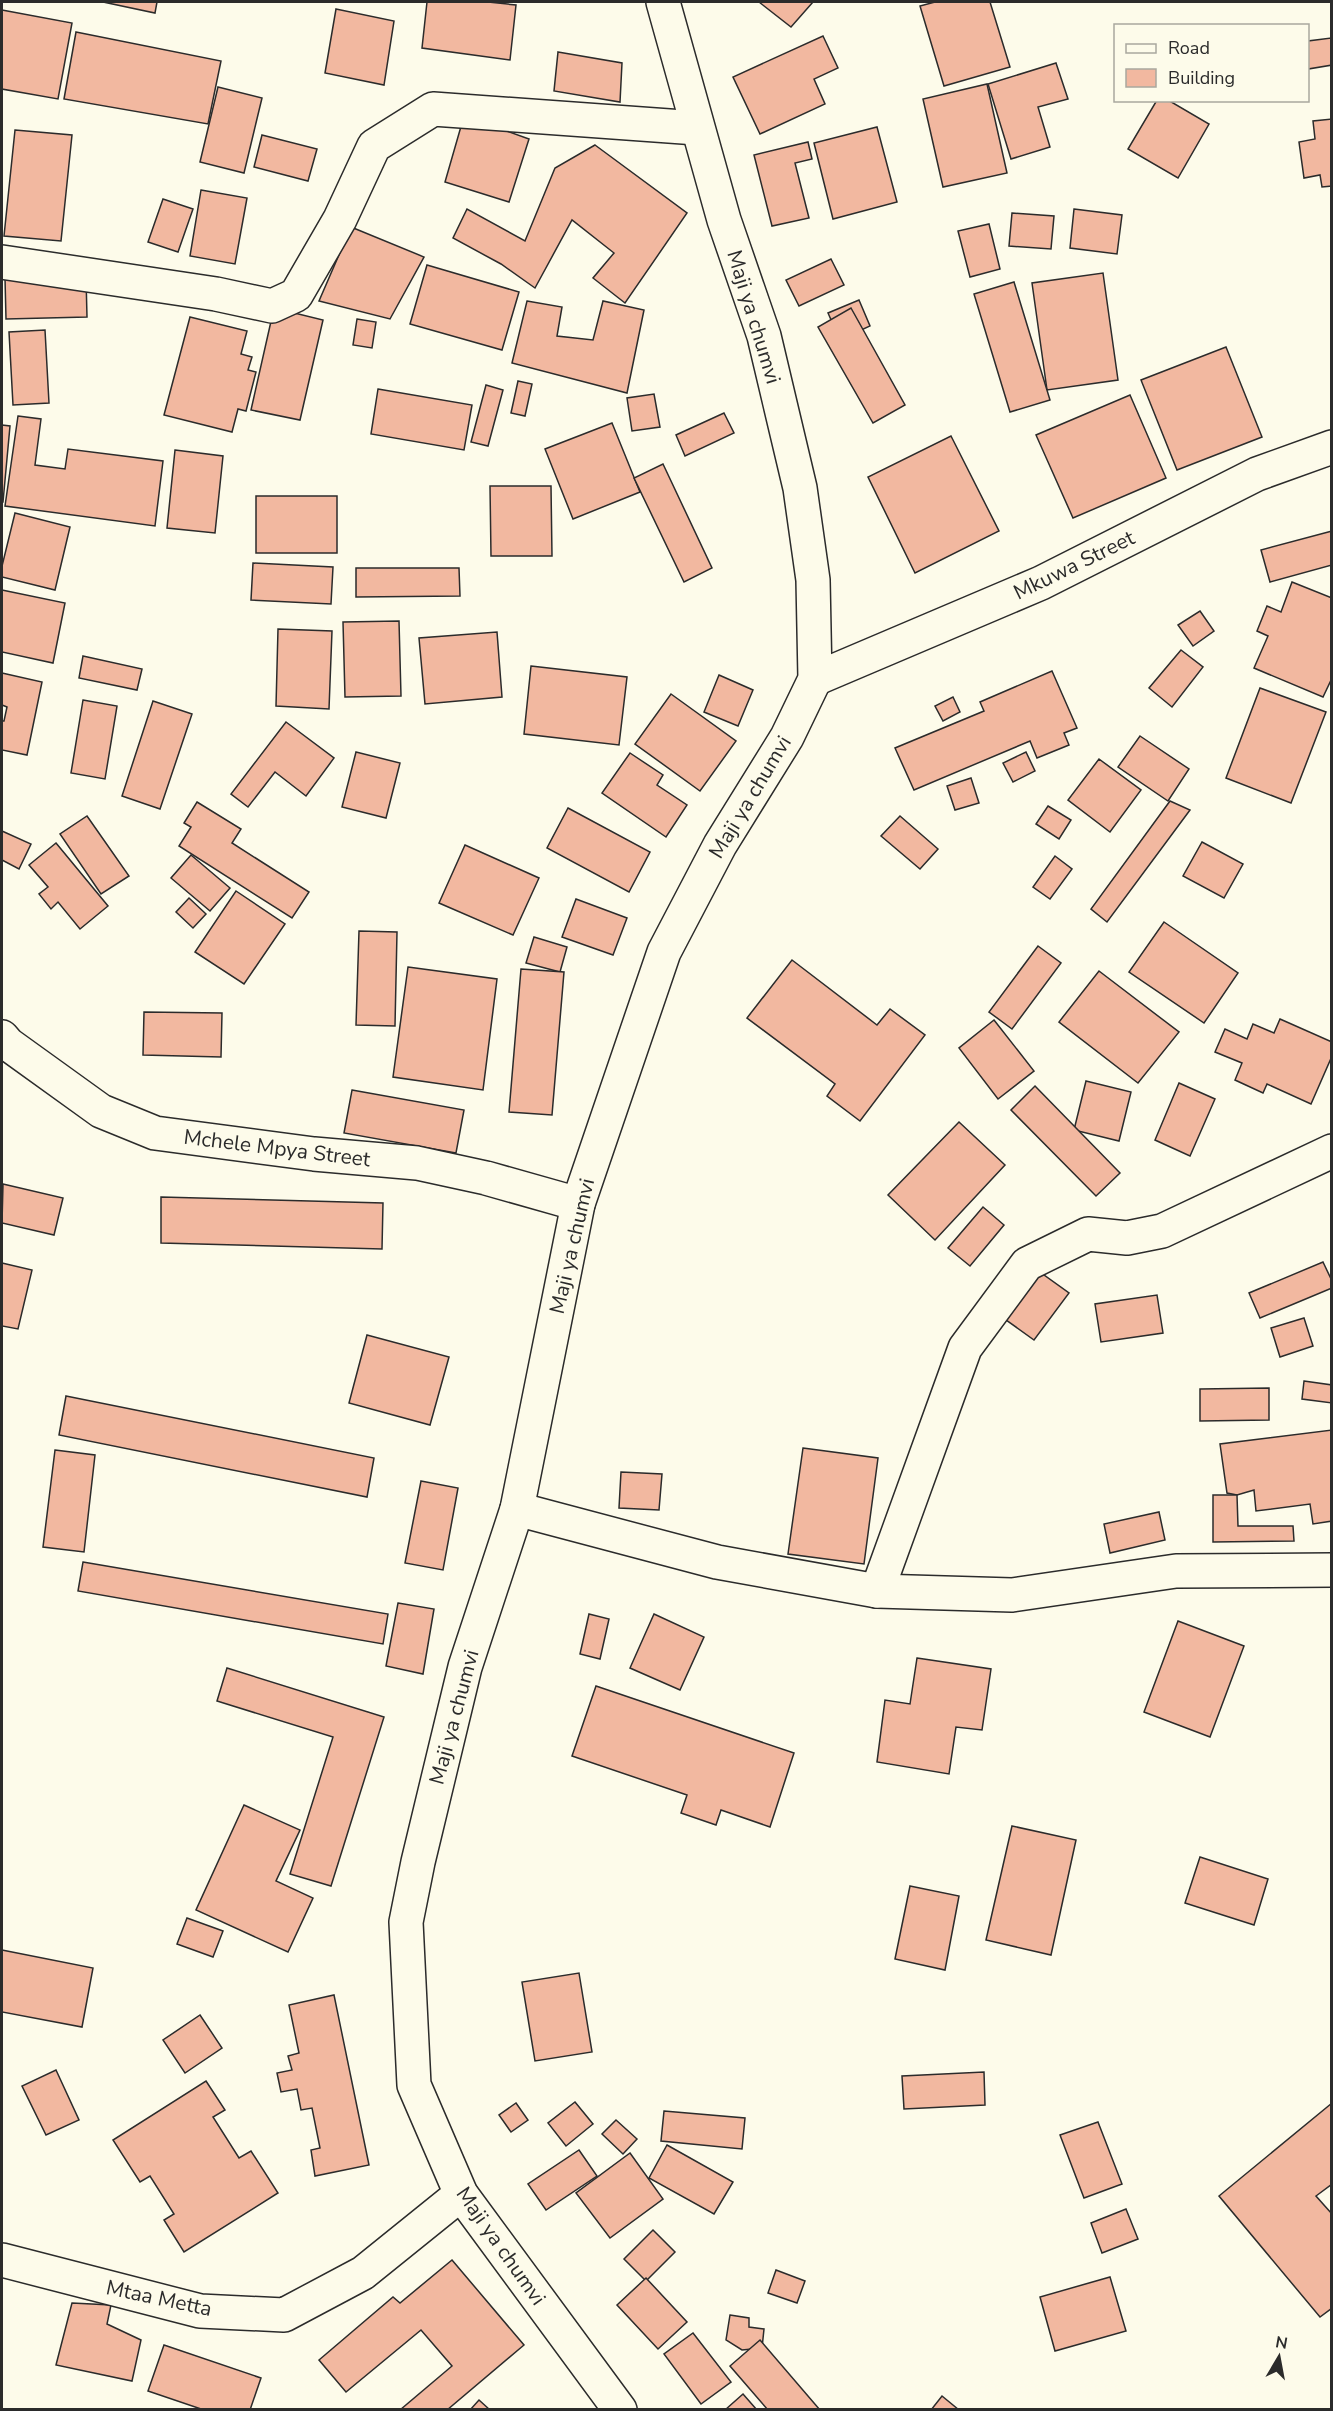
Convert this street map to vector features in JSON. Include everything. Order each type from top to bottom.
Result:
[{"type":"street","name":"Maji ya chumvi","points":[[620,2409],[461,2194],[414,2085],[406,1922],[418,1862],[465,1667],[517,1509],[578,1204],[664,952],[720,845],[787,737],[815,679],[813,580],[800,488],[764,336],[724,220],[663,2]]},
{"type":"street","points":[[2,262],[216,294],[272,306],[296,295],[340,219],[374,146],[433,109],[697,128]]},
{"type":"street","name":"Mkuwa Street","points":[[815,679],[1041,583],[1257,474],[1332,447]]},
{"type":"street","name":"Mchele Mpya Street","points":[[2,1037],[8,1044],[101,1112],[155,1133],[314,1154],[417,1163],[486,1178],[578,1204]]},
{"type":"street","points":[[877,1590],[965,1348],[1027,1264],[1088,1234],[1127,1238],[1162,1231],[1332,1151]]},
{"type":"street","points":[[517,1509],[717,1562],[877,1590],[1012,1595],[1176,1571],[1332,1570]]},
{"type":"street","name":"Mtaa Metta","points":[[2,2260],[200,2311],[284,2314],[363,2273],[461,2194]]},
{"type":"building","points":[[103,2],[157,2],[155,13]]},
{"type":"building","points":[[427,2],[488,2],[516,5],[510,60],[422,48]]},
{"type":"building","points":[[759,2],[813,2],[791,27]]},
{"type":"building","points":[[935,2],[990,2],[1010,67],[944,86],[920,6]]},
{"type":"building","points":[[336,9],[394,21],[384,85],[325,73]]},
{"type":"building","points":[[2,10],[72,23],[58,99],[2,89]]},
{"type":"building","points":[[76,32],[221,61],[208,124],[64,99]]},
{"type":"building","points":[[823,36],[838,68],[814,79],[825,104],[760,134],[733,77]]},
{"type":"building","points":[[1331,38],[1332,65],[1309,69],[1309,41]]},
{"type":"building","points":[[558,52],[622,63],[620,102],[554,91]]},
{"type":"building","points":[[1056,63],[1068,99],[1038,107],[1050,147],[1011,159],[988,84]]},
{"type":"building","points":[[987,84],[1007,173],[943,187],[923,99]]},
{"type":"building","points":[[218,87],[262,98],[244,173],[200,162]]},
{"type":"building","points":[[1156,102],[1171,102],[1209,124],[1178,178],[1128,149]]},
{"type":"building","points":[[464,116],[529,139],[509,202],[445,182]]},
{"type":"building","points":[[1332,119],[1332,186],[1322,187],[1320,175],[1304,178],[1299,142],[1315,139],[1313,121]]},
{"type":"building","points":[[877,127],[897,202],[833,219],[814,143]]},
{"type":"building","points":[[15,130],[72,135],[61,241],[4,236]]},
{"type":"building","points":[[262,135],[317,149],[308,181],[254,167]]},
{"type":"building","points":[[808,142],[812,159],[795,163],[809,218],[772,226],[754,155]]},
{"type":"building","points":[[595,145],[687,213],[625,303],[593,278],[614,253],[572,220],[535,288],[501,264],[453,238],[467,209],[525,241],[555,168]]},
{"type":"building","points":[[201,190],[247,198],[235,264],[190,256]]},
{"type":"building","points":[[163,199],[193,209],[178,252],[148,242]]},
{"type":"building","points":[[1074,209],[1122,215],[1117,254],[1070,248]]},
{"type":"building","points":[[1012,213],[1054,216],[1051,249],[1009,246]]},
{"type":"building","points":[[989,224],[1000,269],[970,277],[958,231]]},
{"type":"building","points":[[351,227],[424,257],[390,319],[319,301]]},
{"type":"building","points":[[831,259],[844,285],[799,306],[786,280]]},
{"type":"building","points":[[427,265],[519,292],[502,350],[410,324]]},
{"type":"building","points":[[1103,273],[1118,380],[1047,390],[1032,283]]},
{"type":"building","points":[[86,277],[87,317],[6,319],[5,278]]},
{"type":"building","points":[[1014,282],[1050,400],[1010,412],[974,294]]},
{"type":"building","points":[[859,300],[870,326],[840,340],[828,313]]},
{"type":"building","points":[[527,301],[562,307],[557,336],[593,340],[603,301],[644,310],[627,393],[512,363]]},
{"type":"building","points":[[274,308],[323,320],[300,420],[251,410]]},
{"type":"building","points":[[851,308],[905,405],[873,423],[818,327]]},
{"type":"building","points":[[190,317],[247,331],[241,354],[252,357],[248,370],[256,372],[246,411],[238,409],[232,432],[164,415]]},
{"type":"building","points":[[357,319],[376,322],[372,348],[353,345]]},
{"type":"building","points":[[45,330],[49,403],[13,405],[9,332]]},
{"type":"building","points":[[1226,347],[1262,437],[1177,470],[1141,380]]},
{"type":"building","points":[[518,381],[532,384],[525,416],[511,413]]},
{"type":"building","points":[[486,385],[503,390],[488,446],[471,442]]},
{"type":"building","points":[[378,389],[472,405],[464,450],[371,434]]},
{"type":"building","points":[[654,394],[660,427],[632,431],[627,398]]},
{"type":"building","points":[[1130,395],[1166,478],[1073,518],[1036,435]]},
{"type":"building","points":[[724,413],[734,433],[685,456],[676,435]]},
{"type":"building","points":[[18,416],[41,419],[35,465],[65,469],[68,449],[163,461],[155,526],[5,506]]},
{"type":"building","points":[[612,423],[640,492],[573,519],[545,449]]},
{"type":"building","points":[[2,425],[10,426],[3,502],[2,502]]},
{"type":"building","points":[[951,436],[999,531],[915,573],[868,477]]},
{"type":"building","points":[[175,450],[223,456],[215,533],[167,528]]},
{"type":"building","points":[[663,464],[712,568],[684,582],[634,478]]},
{"type":"building","points":[[490,486],[551,486],[552,556],[491,556]]},
{"type":"building","points":[[256,496],[337,496],[337,553],[256,553]]},
{"type":"building","points":[[15,513],[70,527],[55,590],[2,577],[2,566]]},
{"type":"building","points":[[1332,531],[1332,565],[1270,582],[1261,550]]},
{"type":"building","points":[[253,563],[333,567],[331,604],[251,600]]},
{"type":"building","points":[[356,568],[459,568],[460,596],[356,597]]},
{"type":"building","points":[[1292,582],[1332,598],[1332,678],[1323,697],[1254,668],[1268,636],[1257,631],[1267,606],[1281,612]]},
{"type":"building","points":[[2,590],[65,603],[53,663],[2,652]]},
{"type":"building","points":[[1200,611],[1214,631],[1193,646],[1178,625]]},
{"type":"building","points":[[399,621],[401,696],[345,697],[343,622]]},
{"type":"building","points":[[278,629],[332,631],[329,709],[276,706]]},
{"type":"building","points":[[497,632],[502,697],[425,704],[419,638]]},
{"type":"building","points":[[1181,650],[1203,667],[1172,707],[1149,688]]},
{"type":"building","points":[[83,656],[142,669],[137,690],[79,678]]},
{"type":"building","points":[[531,666],[627,677],[619,745],[524,734]]},
{"type":"building","points":[[1052,671],[1077,728],[1064,733],[1069,745],[1037,758],[1030,741],[914,790],[895,748],[984,711],[980,702]]},
{"type":"building","points":[[2,673],[42,682],[27,755],[2,750],[2,721],[4,721],[7,707],[2,705]]},
{"type":"building","points":[[719,675],[753,690],[738,726],[704,712]]},
{"type":"building","points":[[1260,688],[1326,712],[1291,803],[1226,778]]},
{"type":"building","points":[[671,694],[736,741],[700,791],[635,744]]},
{"type":"building","points":[[953,697],[960,712],[943,721],[935,706]]},
{"type":"building","points":[[83,700],[117,706],[105,779],[71,773]]},
{"type":"building","points":[[153,701],[192,714],[160,809],[122,796]]},
{"type":"building","points":[[286,722],[334,758],[306,796],[275,772],[248,807],[231,794]]},
{"type":"building","points":[[1140,736],[1189,769],[1168,801],[1118,767]]},
{"type":"building","points":[[356,752],[400,763],[386,818],[342,807]]},
{"type":"building","points":[[1026,752],[1035,771],[1013,782],[1003,763]]},
{"type":"building","points":[[630,753],[663,775],[657,785],[687,805],[666,837],[602,793]]},
{"type":"building","points":[[1099,759],[1141,790],[1110,832],[1068,800]]},
{"type":"building","points":[[971,778],[979,803],[955,810],[947,786]]},
{"type":"building","points":[[1170,801],[1190,810],[1107,922],[1091,909]]},
{"type":"building","points":[[197,802],[241,829],[232,843],[309,892],[292,918],[179,846],[191,827],[184,823]]},
{"type":"building","points":[[1048,806],[1071,820],[1059,839],[1036,824]]},
{"type":"building","points":[[568,808],[650,852],[629,892],[547,848]]},
{"type":"building","points":[[87,816],[129,876],[101,894],[60,834]]},
{"type":"building","points":[[900,816],[938,849],[920,869],[881,836]]},
{"type":"building","points":[[2,831],[31,844],[19,869],[2,860]]},
{"type":"building","points":[[1202,842],[1243,864],[1224,898],[1183,876]]},
{"type":"building","points":[[56,843],[108,906],[80,929],[58,902],[51,909],[39,894],[48,887],[29,865]]},
{"type":"building","points":[[465,845],[539,878],[513,935],[439,903]]},
{"type":"building","points":[[191,855],[230,888],[210,911],[171,878]]},
{"type":"building","points":[[1055,856],[1072,869],[1050,899],[1033,887]]},
{"type":"building","points":[[236,891],[285,924],[244,984],[195,952]]},
{"type":"building","points":[[189,898],[206,914],[193,928],[176,912]]},
{"type":"building","points":[[576,899],[627,918],[613,955],[562,937]]},
{"type":"building","points":[[1164,922],[1238,973],[1204,1023],[1129,972]]},
{"type":"building","points":[[359,931],[397,932],[395,1026],[356,1025]]},
{"type":"building","points":[[534,937],[567,947],[560,972],[526,963]]},
{"type":"building","points":[[1038,946],[1061,963],[1012,1029],[989,1012]]},
{"type":"building","points":[[792,960],[877,1025],[890,1009],[925,1035],[860,1121],[827,1096],[835,1084],[747,1018]]},
{"type":"building","points":[[408,967],[497,979],[483,1090],[393,1077]]},
{"type":"building","points":[[521,969],[564,972],[552,1115],[509,1112]]},
{"type":"building","points":[[1099,971],[1179,1032],[1138,1083],[1059,1022]]},
{"type":"building","points":[[144,1012],[222,1013],[221,1057],[143,1055]]},
{"type":"building","points":[[1280,1019],[1332,1042],[1332,1056],[1311,1104],[1267,1084],[1263,1093],[1235,1080],[1242,1063],[1215,1052],[1225,1029],[1247,1039],[1253,1024],[1274,1033]]},
{"type":"building","points":[[994,1020],[1034,1071],[998,1099],[959,1048]]},
{"type":"building","points":[[1086,1081],[1131,1092],[1119,1141],[1074,1130]]},
{"type":"building","points":[[1179,1083],[1215,1099],[1190,1156],[1155,1140]]},
{"type":"building","points":[[1035,1086],[1120,1173],[1096,1196],[1011,1110]]},
{"type":"building","points":[[352,1090],[464,1110],[456,1153],[344,1133]]},
{"type":"building","points":[[959,1122],[1005,1165],[935,1240],[888,1195]]},
{"type":"building","points":[[3,1184],[63,1198],[54,1235],[2,1223]]},
{"type":"building","points":[[161,1197],[383,1203],[382,1249],[161,1243]]},
{"type":"building","points":[[983,1207],[1004,1225],[970,1266],[948,1248]]},
{"type":"building","points":[[1323,1262],[1332,1281],[1332,1288],[1260,1318],[1249,1293]]},
{"type":"building","points":[[2,1263],[32,1270],[18,1329],[2,1326]]},
{"type":"building","points":[[1037,1270],[1069,1293],[1034,1340],[1002,1317]]},
{"type":"building","points":[[1157,1295],[1163,1333],[1101,1342],[1095,1304]]},
{"type":"building","points":[[1304,1318],[1313,1346],[1280,1357],[1271,1328]]},
{"type":"building","points":[[367,1335],[449,1357],[430,1425],[349,1403]]},
{"type":"building","points":[[1304,1381],[1332,1385],[1332,1403],[1302,1399]]},
{"type":"building","points":[[1269,1388],[1269,1420],[1200,1421],[1200,1389]]},
{"type":"building","points":[[66,1396],[374,1458],[367,1497],[59,1435]]},
{"type":"building","points":[[1332,1430],[1332,1521],[1313,1524],[1310,1504],[1256,1511],[1254,1490],[1237,1495],[1227,1493],[1220,1444]]},
{"type":"building","points":[[803,1448],[878,1458],[864,1564],[788,1554]]},
{"type":"building","points":[[55,1450],[95,1455],[84,1552],[43,1547]]},
{"type":"building","points":[[621,1472],[662,1474],[659,1510],[619,1508]]},
{"type":"building","points":[[421,1481],[458,1488],[443,1570],[405,1563]]},
{"type":"building","points":[[1213,1495],[1237,1495],[1238,1526],[1293,1526],[1294,1541],[1213,1542]]},
{"type":"building","points":[[1159,1512],[1165,1540],[1110,1553],[1104,1524]]},
{"type":"building","points":[[83,1562],[388,1614],[383,1644],[78,1591]]},
{"type":"building","points":[[398,1603],[434,1609],[423,1674],[386,1666]]},
{"type":"building","points":[[589,1614],[609,1619],[600,1659],[580,1654]]},
{"type":"building","points":[[654,1614],[704,1637],[680,1690],[630,1668]]},
{"type":"building","points":[[1178,1621],[1244,1646],[1210,1737],[1144,1712]]},
{"type":"building","points":[[917,1658],[991,1669],[982,1730],[956,1727],[949,1774],[877,1762],[885,1700],[910,1704]]},
{"type":"building","points":[[227,1668],[384,1717],[331,1886],[290,1874],[333,1737],[217,1701]]},
{"type":"building","points":[[596,1686],[794,1753],[770,1827],[721,1810],[716,1825],[681,1813],[687,1795],[572,1756]]},
{"type":"building","points":[[244,1805],[300,1830],[276,1881],[313,1898],[288,1952],[196,1910]]},
{"type":"building","points":[[1012,1826],[1076,1840],[1051,1955],[986,1940]]},
{"type":"building","points":[[1200,1857],[1268,1879],[1254,1925],[1185,1903]]},
{"type":"building","points":[[910,1886],[959,1896],[945,1970],[895,1959]]},
{"type":"building","points":[[187,1918],[223,1931],[213,1957],[177,1944]]},
{"type":"building","points":[[2,1950],[93,1968],[82,2027],[2,2012]]},
{"type":"building","points":[[579,1973],[592,2052],[535,2061],[522,1982]]},
{"type":"building","points":[[334,1995],[369,2165],[315,2176],[311,2150],[320,2148],[312,2108],[301,2110],[297,2089],[281,2092],[277,2073],[292,2070],[288,2056],[299,2053],[289,2005]]},
{"type":"building","points":[[200,2015],[222,2048],[185,2073],[163,2040]]},
{"type":"building","points":[[56,2070],[79,2120],[46,2135],[22,2086]]},
{"type":"building","points":[[984,2072],[985,2105],[904,2109],[902,2076]]},
{"type":"building","points":[[206,2081],[225,2110],[213,2117],[239,2158],[251,2151],[278,2193],[184,2252],[164,2220],[174,2214],[150,2176],[140,2182],[113,2140]]},
{"type":"building","points":[[575,2102],[593,2124],[566,2146],[548,2123]]},
{"type":"building","points":[[516,2103],[528,2120],[511,2132],[499,2115]]},
{"type":"building","points":[[1332,2103],[1332,2184],[1316,2196],[1332,2214],[1332,2308],[1320,2317],[1219,2196]]},
{"type":"building","points":[[664,2111],[745,2118],[742,2149],[661,2141]]},
{"type":"building","points":[[616,2120],[637,2139],[623,2154],[602,2134]]},
{"type":"building","points":[[1098,2122],[1122,2184],[1084,2198],[1060,2135]]},
{"type":"building","points":[[667,2145],[733,2182],[714,2214],[649,2178]]},
{"type":"building","points":[[579,2150],[597,2176],[546,2210],[528,2184]]},
{"type":"building","points":[[630,2153],[663,2199],[610,2238],[576,2193]]},
{"type":"building","points":[[1126,2209],[1138,2239],[1102,2253],[1091,2223]]},
{"type":"building","points":[[653,2230],[675,2252],[646,2281],[624,2259]]},
{"type":"building","points":[[452,2260],[524,2345],[447,2410],[400,2410],[452,2366],[421,2330],[346,2392],[319,2360],[393,2297],[400,2303]]},
{"type":"building","points":[[776,2270],[805,2281],[797,2303],[768,2293]]},
{"type":"building","points":[[1110,2277],[1126,2331],[1055,2351],[1040,2297]]},
{"type":"building","points":[[646,2278],[687,2322],[658,2349],[617,2305]]},
{"type":"building","points":[[72,2303],[111,2305],[107,2324],[141,2340],[132,2381],[56,2365]]},
{"type":"building","points":[[730,2315],[749,2318],[749,2327],[764,2329],[762,2348],[742,2350],[726,2340]]},
{"type":"building","points":[[693,2333],[731,2382],[701,2404],[664,2354]]},
{"type":"building","points":[[760,2340],[820,2410],[768,2410],[730,2366]]},
{"type":"building","points":[[164,2345],[261,2378],[250,2410],[204,2410],[148,2391]]},
{"type":"building","points":[[743,2394],[757,2410],[725,2410]]},
{"type":"building","points":[[942,2396],[959,2410],[931,2410]]},
{"type":"building","points":[[479,2400],[490,2410],[470,2410]]}]
